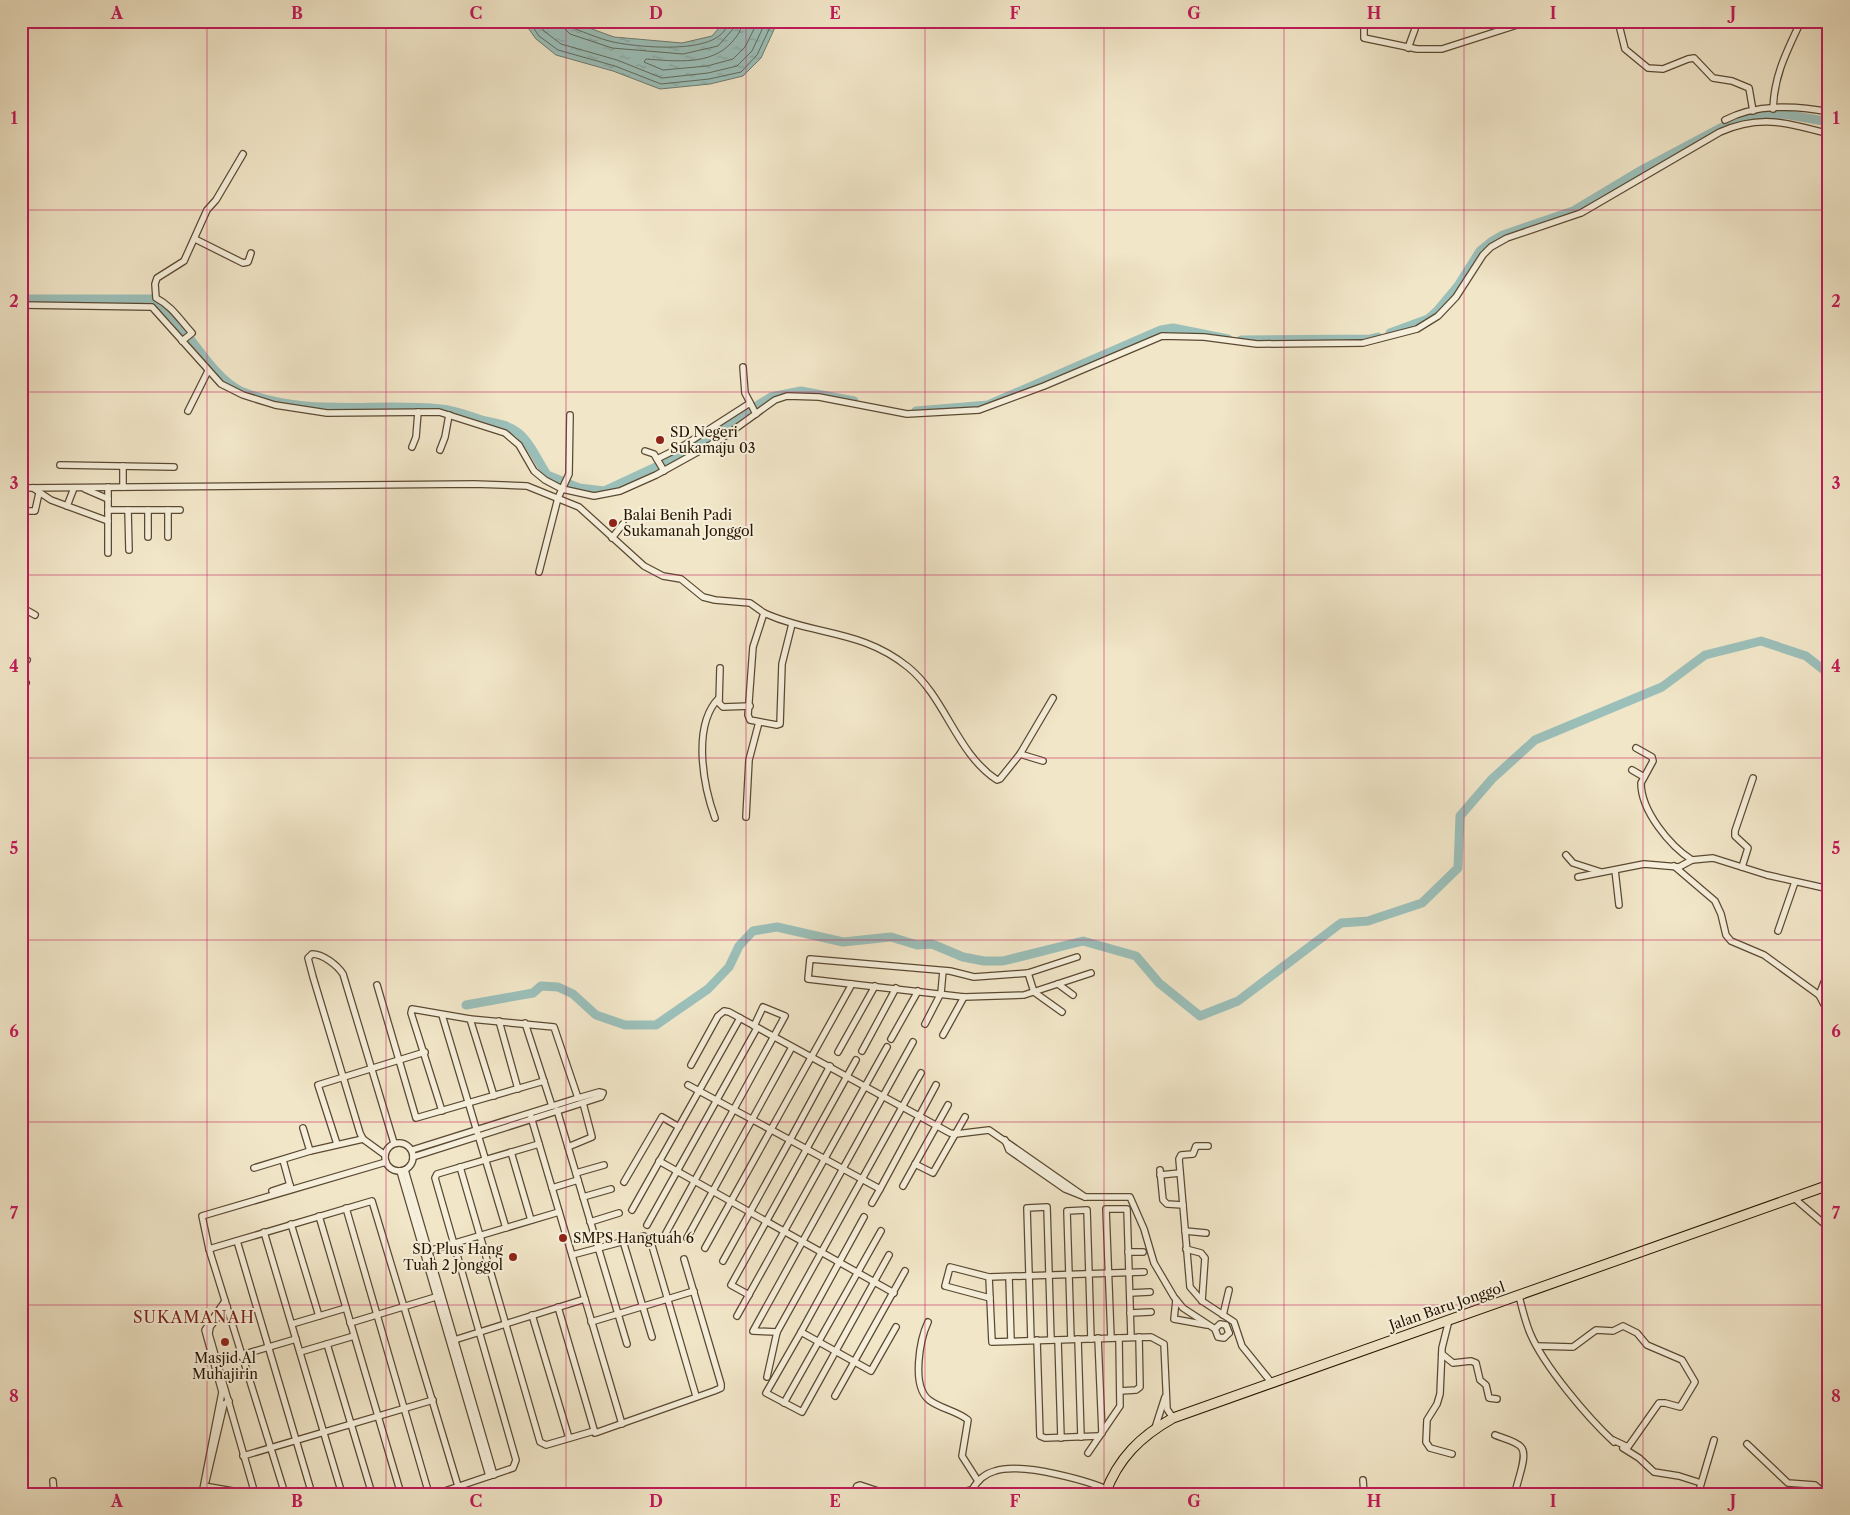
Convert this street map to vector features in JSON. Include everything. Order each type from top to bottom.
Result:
[{"type":"main road","name":"Jalan Baru Jonggol","points":[[1106,1491],[1124,1458],[1143,1436],[1173,1418],[1829,1185]]},
{"type":"street","points":[[21,26],[24,21]]},
{"type":"street","points":[[1364,26],[1364,38],[1408,48],[1442,49],[1524,22],[1556,21]]},
{"type":"street","points":[[1618,21],[1625,49],[1648,68],[1668,68],[1688,58],[1694,58],[1713,78],[1749,88],[1753,111]]},
{"type":"street","points":[[1773,109],[1778,73],[1801,21]]},
{"type":"street","points":[[1408,48],[1415,29]]},
{"type":"street","points":[[1725,120],[1753,111],[1773,109],[1802,109],[1829,112]]},
{"type":"street","points":[[658,460],[752,408],[796,395],[819,397],[907,414],[979,410],[1044,386],[1162,336],[1204,337],[1257,344],[1363,343],[1417,330],[1438,316],[1464,286],[1483,255],[1501,241],[1581,213],[1720,132],[1744,123],[1773,121],[1794,124],[1829,134]]},
{"type":"street","points":[[184,340],[192,334],[176,313],[156,298],[157,278],[184,261],[195,240],[206,210],[216,200],[243,154]]},
{"type":"street","points":[[195,240],[243,263],[248,262],[251,253]]},
{"type":"street","points":[[21,305],[152,307],[184,340],[221,384],[229,389],[275,405],[338,414],[439,412],[497,430],[511,437],[540,477],[594,496],[633,486],[720,438],[752,408]]},
{"type":"street","points":[[743,366],[743,385],[752,408]]},
{"type":"street","points":[[188,411],[208,370]]},
{"type":"street","points":[[412,447],[416,437],[418,412]]},
{"type":"street","points":[[440,450],[445,437],[449,415]]},
{"type":"street","points":[[540,572],[558,498],[569,470],[570,415]]},
{"type":"street","points":[[645,451],[652,452],[663,469]]},
{"type":"street","points":[[60,465],[174,467]]},
{"type":"street","points":[[123,466],[123,487]]},
{"type":"street","points":[[21,488],[508,484],[527,486],[586,511],[612,538],[644,566],[663,576],[681,579],[699,595],[715,600],[750,603],[764,613],[792,624],[864,641],[909,668],[943,711],[976,763],[997,780],[1000,779],[1020,754],[1053,698]]},
{"type":"street","points":[[108,487],[108,553]]},
{"type":"street","points":[[33,488],[39,493],[67,506],[108,521]]},
{"type":"street","points":[[67,506],[74,488]]},
{"type":"street","points":[[83,488],[108,499]]},
{"type":"street","points":[[21,511],[35,511],[39,493]]},
{"type":"street","points":[[108,510],[180,510]]},
{"type":"street","points":[[128,510],[129,550]]},
{"type":"street","points":[[148,510],[148,537]]},
{"type":"street","points":[[168,510],[168,537]]},
{"type":"street","points":[[612,538],[623,524]]},
{"type":"street","points":[[21,607],[35,615]]},
{"type":"street","points":[[764,613],[753,647],[748,718],[759,722],[780,724],[782,664],[792,624]]},
{"type":"street","points":[[720,668],[719,703],[723,707],[750,706]]},
{"type":"street","points":[[715,818],[705,787],[703,755],[708,713],[719,698]]},
{"type":"street","points":[[746,817],[749,760],[759,722]]},
{"type":"street","points":[[1636,748],[1652,757],[1653,761],[1644,777],[1641,788],[1659,827],[1672,846],[1692,860]]},
{"type":"street","points":[[1020,754],[1044,761]]},
{"type":"street","points":[[1632,770],[1644,777]]},
{"type":"street","points":[[1742,867],[1748,848],[1735,836],[1735,831],[1753,778]]},
{"type":"street","points":[[1566,855],[1573,863],[1602,872]]},
{"type":"street","points":[[1578,877],[1644,864],[1674,866],[1684,865],[1692,860],[1713,858],[1794,882],[1829,889]]},
{"type":"street","points":[[1674,866],[1715,901],[1728,938],[1764,955],[1819,995],[1829,1014]]},
{"type":"street","points":[[1615,870],[1619,905]]},
{"type":"street","points":[[1778,930],[1794,882]]},
{"type":"street","points":[[385,1155],[363,1139],[309,963],[309,957],[312,954],[318,955],[331,963],[343,974],[394,1143]]},
{"type":"street","points":[[1077,957],[1028,973],[974,977],[943,971],[810,959],[808,979],[918,990],[964,997],[1024,995],[1091,973]]},
{"type":"street","points":[[1819,995],[1829,970]]},
{"type":"street","points":[[925,1024],[941,993],[943,971]]},
{"type":"street","points":[[1028,973],[1034,992],[1062,1012]]},
{"type":"street","points":[[705,1248],[852,984]]},
{"type":"street","points":[[1058,984],[1074,995]]},
{"type":"street","points":[[377,985],[414,1117],[419,1118],[544,1081]]},
{"type":"street","points":[[838,1052],[875,986]]},
{"type":"street","points":[[862,1051],[896,988]]},
{"type":"street","points":[[891,1039],[918,990]]},
{"type":"street","points":[[943,1035],[964,997]]},
{"type":"street","points":[[647,1225],[756,1027],[763,1006],[785,1016],[775,1038],[666,1233]]},
{"type":"street","points":[[442,1111],[411,1010],[470,1019],[551,1026],[556,1029],[592,1137],[568,1147]]},
{"type":"street","points":[[691,1065],[720,1013],[729,1012],[938,1126],[956,1134],[989,1130],[1005,1140],[1009,1150],[1065,1189],[1085,1197],[1125,1195],[1132,1198],[1155,1266],[1176,1300],[1183,1308],[1212,1327],[1216,1335],[1221,1338],[1229,1333]]},
{"type":"street","points":[[442,1015],[506,1228]]},
{"type":"street","points":[[632,1210],[740,1018]]},
{"type":"street","points":[[470,1019],[494,1096]]},
{"type":"street","points":[[499,1021],[518,1089]]},
{"type":"street","points":[[525,1023],[552,1106]]},
{"type":"street","points":[[777,1332],[753,1331],[913,1042]]},
{"type":"street","points":[[687,1238],[792,1047]]},
{"type":"street","points":[[737,1316],[888,1047]]},
{"type":"street","points":[[337,1144],[318,1085],[425,1052]]},
{"type":"street","points":[[749,1295],[731,1285],[856,1060]]},
{"type":"street","points":[[723,1261],[830,1066]]},
{"type":"street","points":[[767,1377],[777,1332],[921,1073]]},
{"type":"street","points":[[688,1085],[880,1189]]},
{"type":"street","points":[[872,1202],[921,1117],[936,1085]]},
{"type":"street","points":[[530,1116],[552,1106],[580,1100]]},
{"type":"street","points":[[413,1154],[478,1131],[557,1110],[580,1100]]},
{"type":"street","points":[[903,1186],[938,1126],[948,1104]]},
{"type":"street","points":[[557,1110],[627,1344]]},
{"type":"street","points":[[530,1116],[622,1424]]},
{"type":"street","points":[[624,1182],[662,1117],[679,1127]]},
{"type":"street","points":[[915,1164],[933,1173],[965,1117]]},
{"type":"street","points":[[304,1128],[310,1151]]},
{"type":"street","points":[[254,1168],[310,1151],[363,1139]]},
{"type":"street","points":[[394,1143],[404,1143],[413,1154],[411,1165],[402,1171],[391,1169],[386,1162],[385,1155],[388,1148],[394,1143]]},
{"type":"street","points":[[436,1494],[513,1468],[516,1460],[435,1178],[437,1174],[538,1144]]},
{"type":"street","points":[[1208,1146],[1196,1146],[1193,1154],[1180,1156],[1188,1282],[1202,1301],[1236,1324],[1239,1338],[1247,1354],[1271,1382]]},
{"type":"street","points":[[511,1152],[531,1220]]},
{"type":"street","points":[[283,1160],[291,1187]]},
{"type":"street","points":[[659,1161],[894,1293]]},
{"type":"street","points":[[260,1194],[386,1162]]},
{"type":"street","points":[[576,1173],[604,1165]]},
{"type":"street","points":[[460,1167],[540,1442],[546,1445],[594,1431],[597,1433],[714,1391],[721,1386],[684,1258]]},
{"type":"street","points":[[402,1171],[492,1475]]},
{"type":"street","points":[[1180,1173],[1160,1173],[1163,1200],[1168,1204],[1183,1205]]},
{"type":"street","points":[[552,1188],[578,1180]]},
{"type":"street","points":[[285,1494],[202,1222],[204,1214],[291,1187]]},
{"type":"street","points":[[583,1197],[611,1189]]},
{"type":"street","points":[[1794,1198],[1829,1228]]},
{"type":"street","points":[[209,1249],[369,1201],[374,1204],[458,1486]]},
{"type":"street","points":[[1061,1438],[1049,1275],[1047,1207],[1027,1208],[1029,1276],[1040,1436],[1045,1438],[1061,1438],[1101,1435]]},
{"type":"street","points":[[346,1208],[429,1494]]},
{"type":"street","points":[[1110,1338],[1106,1209],[1127,1209],[1131,1337]]},
{"type":"street","points":[[1081,1437],[1069,1275],[1067,1211],[1087,1210],[1089,1274],[1101,1435]]},
{"type":"street","points":[[426,1251],[559,1212]]},
{"type":"street","points":[[590,1222],[619,1214]]},
{"type":"street","points":[[319,1216],[401,1494]]},
{"type":"street","points":[[864,1217],[766,1393],[802,1412],[889,1255]]},
{"type":"street","points":[[291,1224],[319,1316]]},
{"type":"street","points":[[784,1403],[881,1230]]},
{"type":"street","points":[[1185,1230],[1206,1233]]},
{"type":"street","points":[[264,1232],[342,1494]]},
{"type":"street","points":[[572,1256],[598,1247],[644,1236],[650,1239],[696,1396]]},
{"type":"street","points":[[237,1240],[312,1494]]},
{"type":"street","points":[[623,1241],[652,1337]]},
{"type":"street","points":[[1186,1250],[1201,1253],[1205,1258],[1202,1301]]},
{"type":"street","points":[[1128,1252],[1143,1252]]},
{"type":"street","points":[[990,1298],[945,1286],[950,1267],[989,1277],[1144,1272]]},
{"type":"street","points":[[835,1396],[905,1271]]},
{"type":"street","points":[[989,1277],[992,1342],[1151,1337],[1164,1344],[1167,1409],[1173,1418]]},
{"type":"street","points":[[1009,1277],[1011,1341]]},
{"type":"street","points":[[1223,1315],[1229,1290]]},
{"type":"street","points":[[592,1322],[694,1291]]},
{"type":"street","points":[[1130,1293],[1150,1292]]},
{"type":"street","points":[[350,1323],[439,1296]]},
{"type":"street","points":[[1519,1296],[1530,1334],[1537,1346],[1583,1410],[1612,1440],[1640,1458],[1652,1470],[1701,1483]]},
{"type":"street","points":[[452,1340],[585,1299]]},
{"type":"street","points":[[1176,1300],[1174,1315],[1176,1321],[1212,1327],[1223,1324],[1228,1327],[1229,1333]]},
{"type":"street","points":[[226,1304],[209,1330],[255,1494]]},
{"type":"street","points":[[202,1494],[222,1392],[205,1330],[226,1304]]},
{"type":"street","points":[[558,1307],[594,1431]]},
{"type":"street","points":[[292,1324],[346,1308]]},
{"type":"street","points":[[1130,1313],[1150,1312]]},
{"type":"street","points":[[532,1315],[569,1438]]},
{"type":"street","points":[[1449,1320],[1442,1354],[1440,1394],[1428,1420],[1426,1442],[1434,1450],[1452,1454]]},
{"type":"street","points":[[928,1322],[921,1342],[919,1375],[921,1389],[928,1399],[968,1420],[962,1456],[978,1481]]},
{"type":"street","points":[[1537,1346],[1573,1347],[1594,1331],[1612,1331],[1624,1326],[1639,1335],[1645,1344],[1685,1363],[1695,1382],[1681,1407],[1658,1404],[1627,1448],[1612,1440]]},
{"type":"street","points":[[801,1332],[871,1371],[896,1327]]},
{"type":"street","points":[[1229,1333],[1239,1338]]},
{"type":"street","points":[[300,1352],[354,1336]]},
{"type":"street","points":[[1120,1391],[1136,1390],[1140,1387],[1139,1337]]},
{"type":"street","points":[[218,1362],[296,1338]]},
{"type":"street","points":[[1088,1452],[1120,1406],[1119,1338]]},
{"type":"street","points":[[327,1344],[372,1494]]},
{"type":"street","points":[[1442,1354],[1453,1363],[1471,1361],[1476,1363],[1480,1380],[1486,1385],[1489,1398],[1497,1399]]},
{"type":"street","points":[[1155,1428],[1166,1393]]},
{"type":"street","points":[[243,1456],[433,1400]]},
{"type":"street","points":[[204,1486],[209,1475],[224,1404],[229,1401]]},
{"type":"street","points":[[1495,1435],[1520,1446],[1523,1450],[1524,1461],[1515,1494]]},
{"type":"street","points":[[1698,1494],[1714,1440]]},
{"type":"street","points":[[1747,1444],[1788,1483],[1815,1485],[1825,1494]]},
{"type":"street","points":[[955,1494],[974,1492],[978,1481],[995,1471],[1013,1468],[1068,1477],[1117,1494]]},
{"type":"street","points":[[1363,1480],[1364,1494]]},
{"type":"street","points":[[52,1481],[54,1494]]},
{"type":"street","points":[[854,1494],[857,1486],[860,1485],[887,1494]]},
{"type":"street","points":[[204,1486],[250,1494]]},
{"type":"water","points":[[523,21],[570,21],[614,37],[682,43],[712,36],[725,21],[778,21],[761,58],[743,76],[710,84],[660,89],[613,71],[556,55],[536,39]]},
{"type":"waterway","points":[[1390,333],[1428,319],[1438,310],[1458,286],[1480,251],[1491,242],[1503,235],[1573,211],[1638,172],[1730,123],[1750,117],[1784,114],[1829,122]]},
{"type":"waterway","points":[[21,299],[152,299],[175,320],[218,374],[229,384],[241,391],[266,399],[315,407],[416,407],[446,410],[500,424],[513,429],[521,436],[530,446],[547,475],[579,488],[604,491],[675,458],[771,397],[801,391],[854,401]]},
{"type":"waterway","points":[[916,411],[988,405],[1161,330],[1173,328],[1228,339]]},
{"type":"waterway","points":[[1241,340],[1370,339],[1378,337]]},
{"type":"waterway","points":[[466,1005],[533,993],[541,986],[558,987],[573,994],[596,1015],[625,1025],[656,1025],[708,989],[729,967],[739,946],[753,931],[777,927],[843,942],[891,937],[917,945],[932,944],[963,957],[984,961],[1003,961],[1083,941],[1136,956],[1159,983],[1200,1016],[1238,1001],[1341,923],[1368,921],[1422,903],[1458,868],[1460,816],[1492,779],[1535,740],[1662,687],[1705,655],[1761,641],[1806,656],[1829,674]]},
{"type":"place","name":"SD Negeri Sukamaju 03","points":[[660,440]]},
{"type":"place","name":"Balai Benih Padi Sukamanah Jonggol","points":[[613,523]]},
{"type":"place","name":"SMPS Hangtuah 6","points":[[563,1238]]},
{"type":"place","name":"SD Plus Hang Tuah 2 Jonggol","points":[[513,1257]]},
{"type":"place","name":"Masjid Al Muhajirin","points":[[225,1342]]},
{"type":"district","name":"SUKAMANAH","points":[[194,1317]]}]
